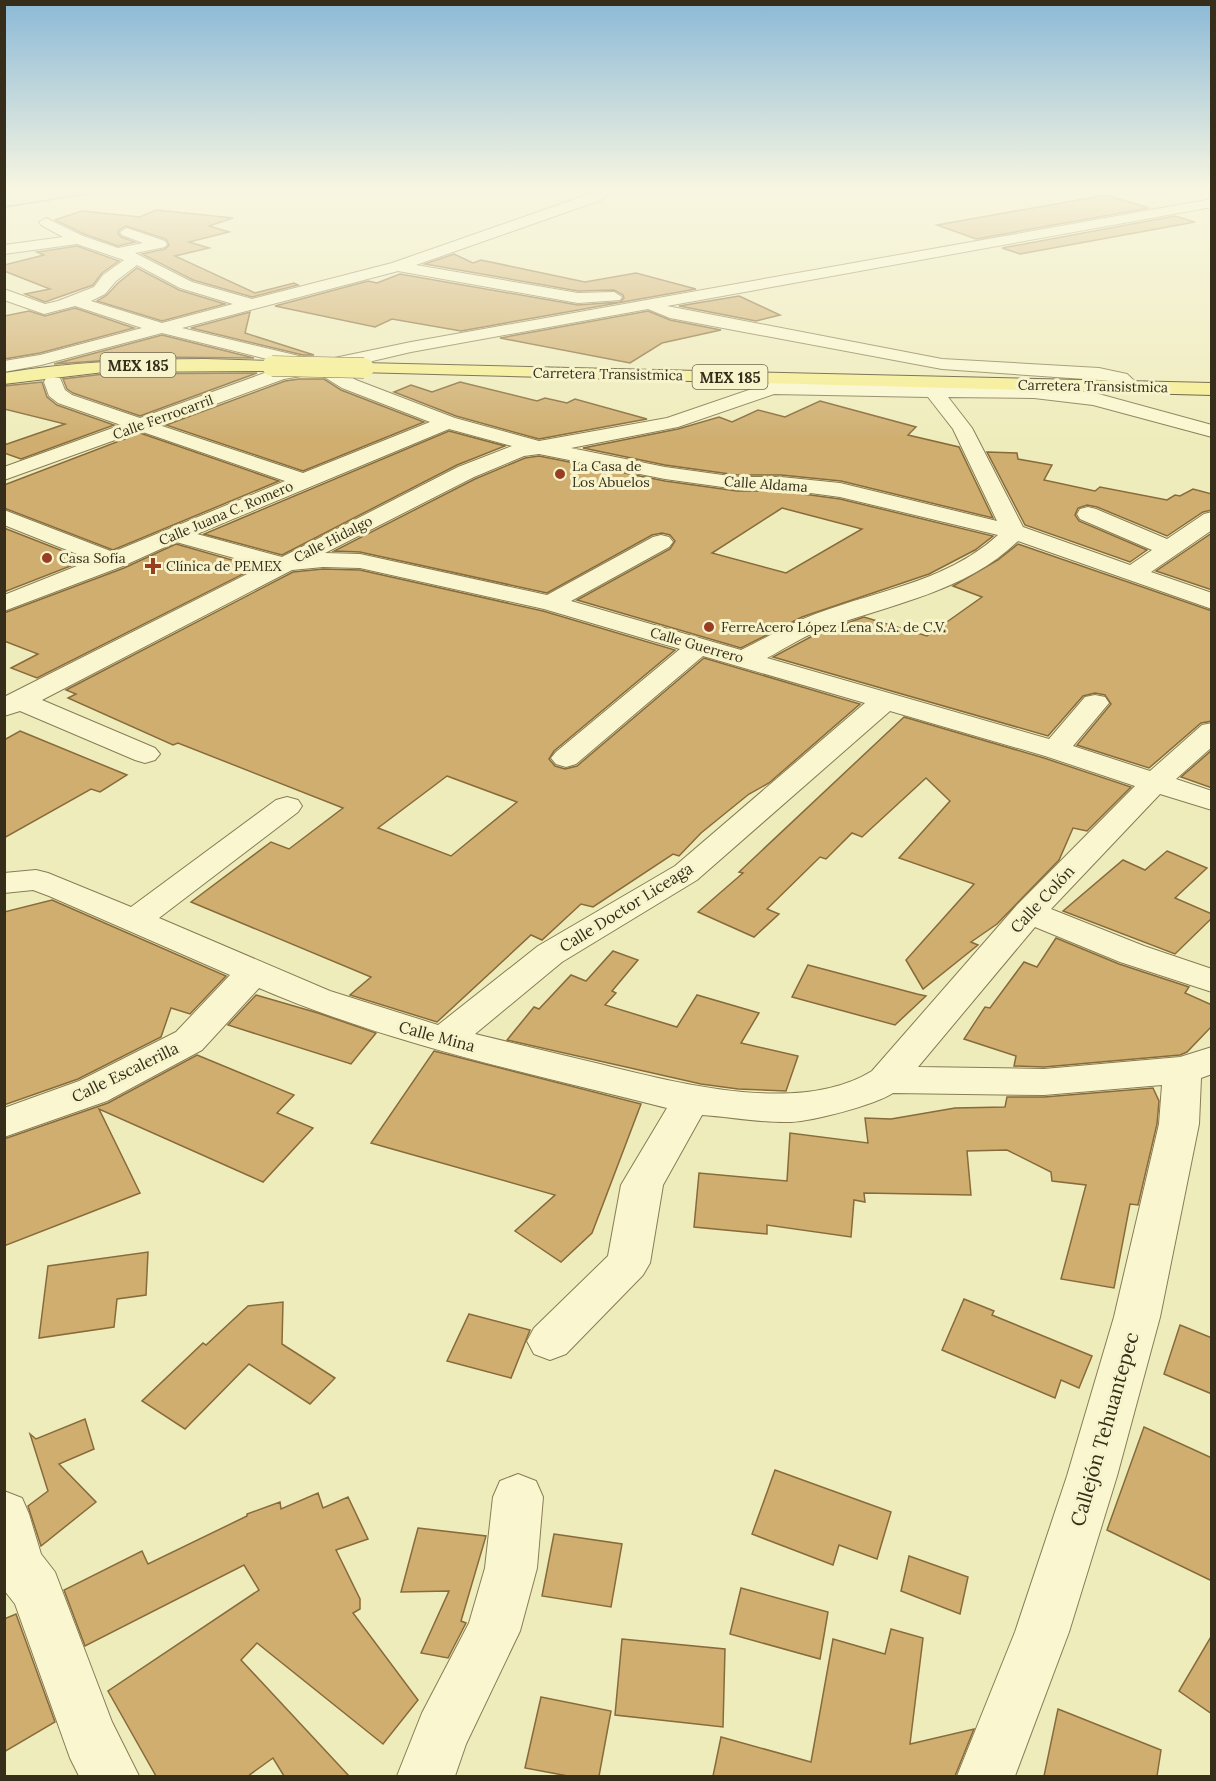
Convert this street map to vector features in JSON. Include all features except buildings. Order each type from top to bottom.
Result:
[{"type":"main road","name":"Carretera Transistmica","points":[[4,379],[34,373],[103,366],[272,366],[1099,393],[1132,387],[1212,389]]},
{"type":"street","points":[[39,325],[75,301],[104,288],[109,278],[115,274]]},
{"type":"street","points":[[168,274],[186,285],[252,304]]},
{"type":"street","points":[[4,367],[41,361],[157,327],[366,274]]},
{"type":"street","points":[[443,274],[578,298],[644,298],[789,274]]},
{"type":"street","points":[[4,294],[39,325],[41,361]]},
{"type":"street","points":[[644,298],[659,310],[670,313],[942,364],[1099,374],[1120,378],[1132,387]]},
{"type":"street","name":"Calle Ferrocarril","points":[[4,474],[280,374],[644,298]]},
{"type":"street","points":[[75,301],[157,327],[322,367]]},
{"type":"street","name":"Calle Aldama","points":[[322,367],[349,384],[448,422],[537,447],[665,473],[737,483],[781,483],[840,490],[1014,532],[1212,602]]},
{"type":"street","points":[[53,382],[56,392],[65,399],[302,480]]},
{"type":"street","name":"Calle Hidalgo","points":[[12,704],[466,472],[510,454],[537,447],[671,423],[772,388],[1099,393],[1122,407],[1212,431]]},
{"type":"street","points":[[745,659],[813,624],[946,580],[996,549],[1014,532],[962,428],[933,390]]},
{"type":"street","name":"Calle Juana C. Romero","points":[[4,604],[115,561],[302,480],[448,422]]},
{"type":"street","points":[[1088,514],[1170,549]]},
{"type":"street","points":[[4,518],[115,561]]},
{"type":"street","points":[[1134,573],[1212,519]]},
{"type":"street","name":"Calle Guerrero","points":[[175,535],[283,564],[323,560],[360,561],[550,603],[1056,750],[1212,801]]},
{"type":"street","points":[[550,603],[661,542]]},
{"type":"street","points":[[566,758],[699,645]]},
{"type":"street","name":"Calle Doctor Liceaga","points":[[444,1039],[550,954],[686,873],[886,700]]},
{"type":"street","points":[[1056,750],[1095,703]]},
{"type":"street","points":[[12,704],[144,754]]},
{"type":"street","name":"Calle Colón","points":[[886,1080],[1029,912],[1155,782],[1212,731]]},
{"type":"street","points":[[135,919],[287,806]]},
{"type":"street","name":"Calle Mina","points":[[4,883],[36,880],[135,919],[191,946],[317,999],[444,1039],[691,1100],[792,1108],[867,1092],[886,1080]]},
{"type":"street","points":[[1029,912],[1132,954],[1212,981]]},
{"type":"street","name":"Calle Escalerilla","points":[[4,1123],[93,1091],[189,1041],[254,971]]},
{"type":"street","points":[[886,1080],[1044,1082],[1197,1065]]},
{"type":"street","name":"Callejón Tehuantepec","points":[[986,1776],[1042,1632],[1092,1476],[1137,1317],[1179,1124],[1197,1065]]},
{"type":"street","points":[[550,1341],[628,1263],[642,1185],[691,1100]]},
{"type":"street","points":[[426,1776],[442,1733],[493,1631],[511,1568],[518,1497]]},
{"type":"street","points":[[4,1514],[18,1566],[36,1590],[90,1738],[110,1776]]},
{"type":"place","name":"La Casa de Los Abuelos","points":[[560,474]]},
{"type":"place","name":"Casa Sofía","points":[[47,558]]},
{"type":"place","name":"Clínica de PEMEX","points":[[153,566]]},
{"type":"place","name":"FerreAcero López Lena S.A. de C.V.","points":[[709,627]]}]
